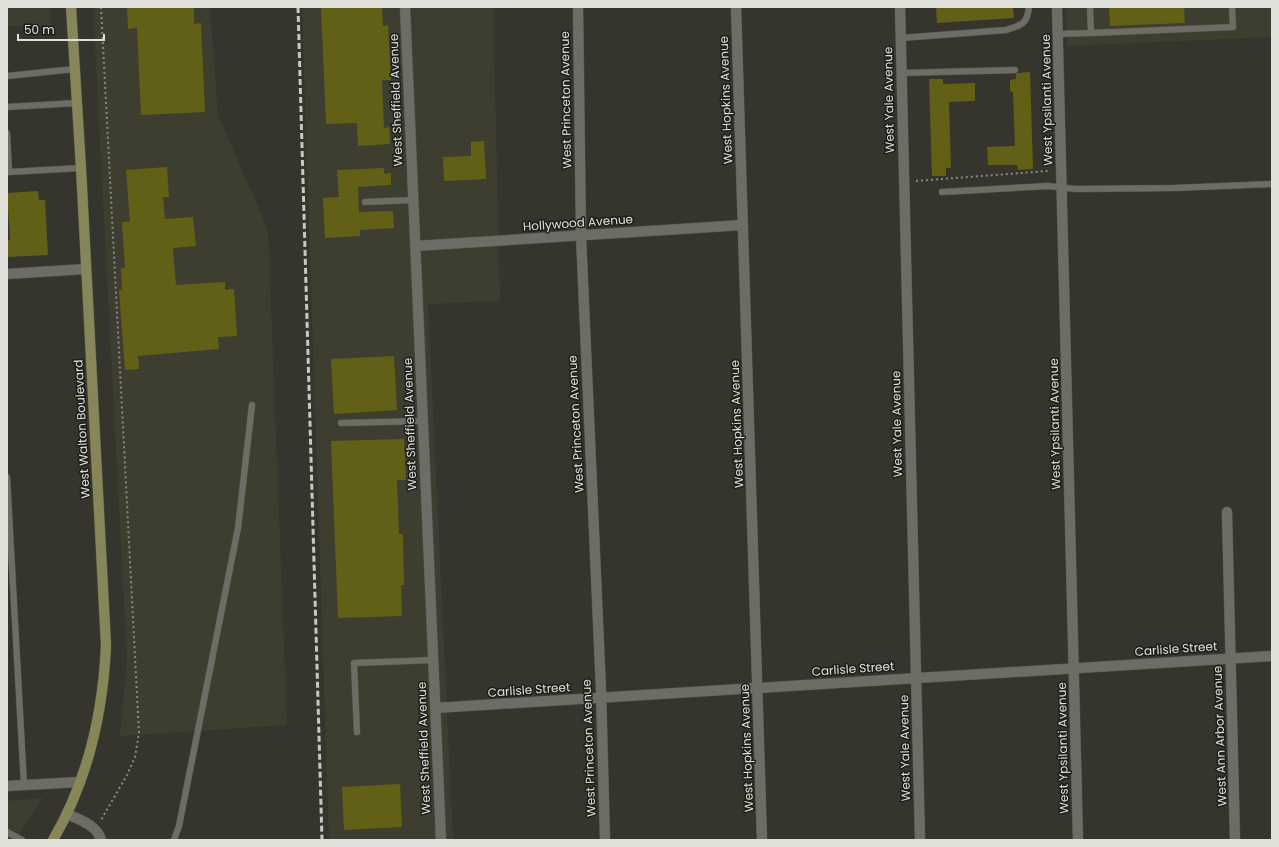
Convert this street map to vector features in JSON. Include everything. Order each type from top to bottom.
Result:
[{"type":"main road","name":"West Walton Boulevard","points":[[53,840],[67,814],[93,744],[104,681],[106,645],[71,7]]},
{"type":"street","name":"West Sheffield Avenue","points":[[405,7],[441,840]]},
{"type":"street","name":"West Princeton Avenue","points":[[578,7],[581,236],[601,698],[605,840]]},
{"type":"street","name":"West Hopkins Avenue","points":[[736,7],[762,840]]},
{"type":"street","name":"West Yale Avenue","points":[[900,7],[920,840]]},
{"type":"street","name":"West Ypsilanti Avenue","points":[[1058,7],[1078,840]]},
{"type":"street","name":"Hollywood Avenue","points":[[415,246],[743,225]]},
{"type":"street","points":[[7,274],[86,269]]},
{"type":"street","name":"West Ann Arbor Avenue","points":[[1226,512],[1235,840]]},
{"type":"street","name":"Carlisle Street","points":[[435,708],[1272,656]]},
{"type":"street","points":[[7,786],[80,782]]},
{"type":"street","points":[[67,814],[96,830],[101,840]]},
{"type":"lane","points":[[901,38],[1006,30],[1022,25],[1028,16],[1029,7]]},
{"type":"lane","points":[[1090,7],[1091,33]]},
{"type":"lane","points":[[1058,34],[1233,26],[1232,7]]},
{"type":"lane","points":[[7,76],[75,69]]},
{"type":"lane","points":[[902,73],[1014,70]]},
{"type":"lane","points":[[7,107],[77,103]]},
{"type":"lane","points":[[7,133],[8,172],[81,168]]},
{"type":"lane","points":[[942,192],[1048,186],[1076,189],[1174,188],[1272,184]]},
{"type":"lane","points":[[365,202],[413,200]]},
{"type":"lane","points":[[174,840],[179,826],[238,528],[252,405]]},
{"type":"lane","points":[[341,423],[423,421]]},
{"type":"lane","points":[[7,477],[24,785]]},
{"type":"lane","points":[[357,732],[354,662],[433,660]]},
{"type":"lane","points":[[7,832],[22,840]]},
{"type":"path","points":[[96,830],[127,776],[135,757],[139,733],[101,7]]},
{"type":"path","points":[[916,181],[1048,171]]},
{"type":"shaded area","points":[[7,7],[50,7],[51,26],[7,26]]},
{"type":"shaded area","points":[[93,7],[210,7],[218,115],[268,230],[287,725],[120,736],[127,660]]},
{"type":"shaded area","points":[[302,7],[493,7],[500,301],[428,304],[453,840],[329,840]]},
{"type":"shaded area","points":[[1066,7],[1272,7],[1272,37],[1067,46]]},
{"type":"shaded area","points":[[43,798],[15,840],[7,840],[7,801]]},
{"type":"building","points":[[127,7],[194,7],[194,24],[201,23],[205,112],[141,115],[137,28],[128,29]]},
{"type":"building","points":[[321,7],[382,7],[383,26],[388,25],[391,80],[382,80],[384,128],[389,127],[390,144],[358,146],[357,123],[326,124]]},
{"type":"building","points":[[936,7],[1013,7],[1014,18],[937,23]]},
{"type":"building","points":[[1109,7],[1184,7],[1185,23],[1110,26]]},
{"type":"building","points":[[1030,72],[1033,169],[1018,170],[1017,165],[988,165],[987,147],[1015,146],[1013,92],[1010,91],[1010,80],[1016,79],[1016,74],[1018,73]]},
{"type":"building","points":[[929,79],[943,79],[943,84],[975,83],[975,101],[949,102],[951,168],[946,168],[946,176],[932,176]]},
{"type":"building","points":[[484,141],[486,179],[444,181],[443,157],[471,156],[471,142]]},
{"type":"building","points":[[167,167],[169,197],[163,197],[165,219],[193,217],[196,246],[173,248],[176,285],[225,282],[225,290],[234,289],[237,336],[218,337],[219,349],[138,356],[139,369],[125,370],[119,290],[122,290],[121,268],[125,268],[122,222],[130,222],[126,170]]},
{"type":"building","points":[[384,168],[384,174],[391,173],[391,185],[358,187],[359,212],[393,211],[394,228],[360,230],[360,236],[325,238],[323,198],[339,197],[337,170]]},
{"type":"building","points":[[38,191],[39,200],[45,200],[48,255],[7,257],[7,240],[10,240],[7,193]]},
{"type":"building","points":[[394,356],[397,410],[334,414],[331,359]]},
{"type":"building","points":[[404,439],[406,480],[397,480],[399,534],[403,534],[404,585],[401,585],[402,616],[338,618],[331,441]]},
{"type":"building","points":[[400,784],[402,827],[344,830],[342,787]]},
{"type":"railway","points":[[298,7],[322,840]]}]
